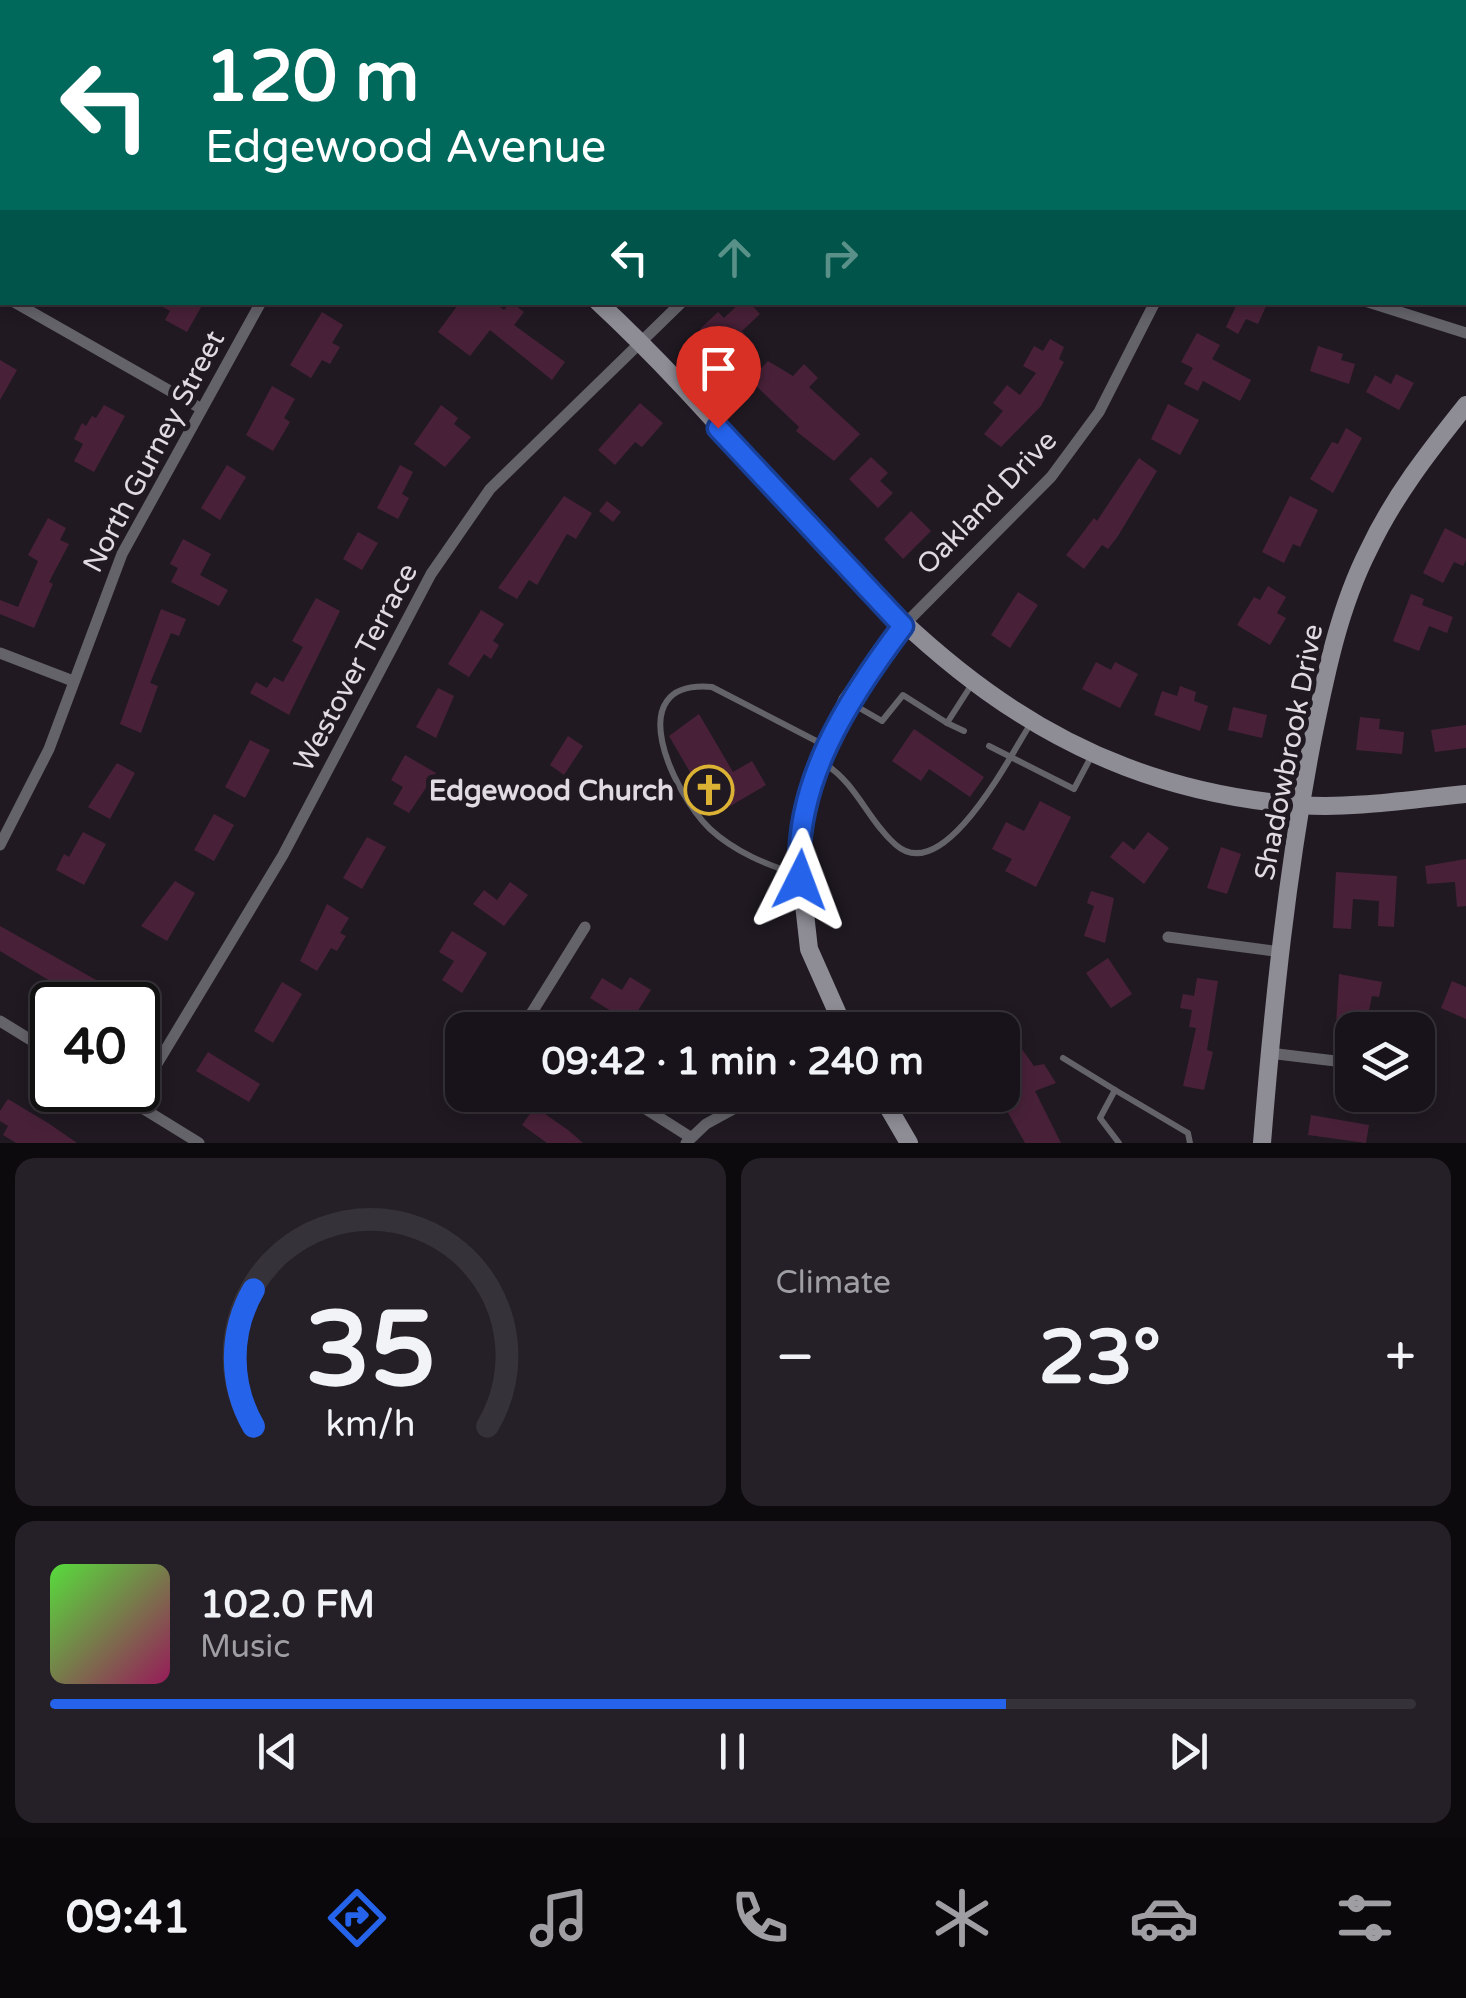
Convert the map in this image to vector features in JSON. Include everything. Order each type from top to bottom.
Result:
[{"type":"street","points":[[19,305],[200,408]]},
{"type":"street","name":"North Gurney Street","points":[[0,844],[49,748],[122,554],[258,305]]},
{"type":"street","points":[[601,305],[903,626],[972,684],[1031,722],[1092,754],[1208,790],[1300,805],[1466,794]]},
{"type":"street","name":"Westover Terrace","points":[[160,1058],[282,854],[431,574],[490,489],[679,305]]},
{"type":"street","name":"Oakland Drive","points":[[903,626],[1052,477],[1099,412],[1153,305]]},
{"type":"street","points":[[1377,305],[1466,333]]},
{"type":"street","name":"Shadowbrook Drive","points":[[1262,1143],[1300,805],[1330,654],[1368,551],[1415,470],[1466,405]]},
{"type":"street","points":[[837,1012],[808,949],[798,852],[823,754],[848,701],[903,626]]},
{"type":"street","points":[[0,653],[74,680]]},
{"type":"street","points":[[532,1012],[585,927]]},
{"type":"street","points":[[1168,937],[1281,952]]},
{"type":"street","points":[[0,1021],[30,1039]]},
{"type":"street","points":[[1270,1053],[1335,1061]]},
{"type":"street","points":[[150,1112],[199,1143]]},
{"type":"street","points":[[648,1112],[688,1140],[732,1112]]},
{"type":"street","points":[[891,1112],[909,1143]]},
{"type":"lane","points":[[948,723],[972,684]]},
{"type":"lane","points":[[800,875],[740,852],[711,830],[680,786],[661,748],[661,714],[672,696],[692,685],[712,687],[823,754],[896,846],[916,855],[935,852],[976,810],[1031,722]]},
{"type":"lane","points":[[848,701],[882,721],[903,695],[964,731]]},
{"type":"lane","points":[[988,746],[1074,788],[1092,754]]},
{"type":"lane","points":[[1063,1058],[1188,1133],[1190,1143]]},
{"type":"lane","points":[[1115,1090],[1100,1118],[1120,1143]]},
{"type":"building","points":[[159,305],[202,305],[187,332],[165,320],[170,311]]},
{"type":"building","points":[[458,305],[498,305],[504,310],[515,305],[524,312],[514,325],[565,362],[552,380],[490,330],[470,356],[438,332]]},
{"type":"building","points":[[738,305],[752,305],[760,314],[742,331],[754,344],[733,365],[700,329],[718,312],[724,318]]},
{"type":"building","points":[[1237,305],[1267,305],[1258,324],[1246,319],[1238,334],[1226,327]]},
{"type":"building","points":[[322,312],[343,325],[332,343],[340,347],[330,364],[322,360],[311,378],[290,365]]},
{"type":"building","points":[[1197,333],[1220,345],[1212,359],[1251,380],[1240,401],[1203,381],[1198,391],[1184,384],[1193,368],[1181,362]]},
{"type":"building","points":[[1050,339],[1064,347],[1059,359],[1064,362],[1041,406],[1001,447],[984,434],[1003,411],[993,403],[1007,385],[1020,395],[1036,373],[1023,366],[1034,346],[1043,351]]},
{"type":"building","points":[[1318,346],[1343,354],[1341,360],[1355,364],[1349,384],[1310,371]]},
{"type":"building","points":[[0,360],[17,370],[0,400]]},
{"type":"building","points":[[768,361],[793,376],[804,364],[818,378],[809,387],[860,434],[834,461],[796,431],[799,427],[750,380]]},
{"type":"building","points":[[1396,374],[1414,383],[1399,410],[1366,392],[1375,375],[1391,384]]},
{"type":"building","points":[[272,386],[295,399],[284,418],[290,422],[273,451],[246,435]]},
{"type":"building","points":[[640,403],[663,423],[642,447],[635,442],[615,465],[598,450]]},
{"type":"building","points":[[1168,404],[1199,420],[1180,455],[1151,439]]},
{"type":"building","points":[[104,405],[125,416],[94,472],[74,461],[83,444],[74,439],[82,423],[86,426],[92,416],[96,418]]},
{"type":"building","points":[[441,405],[458,418],[454,424],[471,437],[445,467],[414,444]]},
{"type":"building","points":[[1346,428],[1362,438],[1333,493],[1310,479],[1332,442],[1338,444]]},
{"type":"building","points":[[871,457],[888,473],[880,481],[893,493],[878,508],[849,479]]},
{"type":"building","points":[[1139,458],[1157,471],[1118,536],[1108,549],[1102,545],[1084,569],[1066,555],[1094,518],[1097,521]]},
{"type":"building","points":[[227,465],[246,477],[220,520],[201,508]]},
{"type":"building","points":[[400,465],[413,472],[402,494],[409,498],[398,519],[377,508]]},
{"type":"building","points":[[564,496],[592,513],[576,539],[567,534],[537,585],[529,580],[517,599],[498,588]]},
{"type":"building","points":[[1290,496],[1318,510],[1300,547],[1293,544],[1284,563],[1262,552]]},
{"type":"building","points":[[607,501],[621,512],[613,522],[599,511]]},
{"type":"building","points":[[911,511],[931,531],[903,559],[884,539]]},
{"type":"building","points":[[48,518],[66,528],[60,540],[69,544],[49,582],[53,584],[34,628],[0,614],[0,600],[18,607],[38,561],[28,555]]},
{"type":"building","points":[[1445,528],[1466,539],[1466,560],[1463,566],[1454,562],[1443,583],[1423,573]]},
{"type":"building","points":[[358,532],[378,543],[362,570],[343,559]]},
{"type":"building","points":[[183,539],[211,554],[200,575],[228,590],[219,606],[171,582],[178,568],[170,564]]},
{"type":"building","points":[[1268,586],[1286,597],[1277,613],[1286,618],[1270,645],[1237,625],[1254,597],[1260,600]]},
{"type":"building","points":[[1018,592],[1038,605],[1010,648],[991,635]]},
{"type":"building","points":[[1411,594],[1424,599],[1422,605],[1453,617],[1447,633],[1429,626],[1419,651],[1393,641]]},
{"type":"building","points":[[316,598],[340,611],[289,715],[250,693],[256,682],[267,688],[274,677],[283,682],[303,647],[292,641]]},
{"type":"building","points":[[161,609],[186,619],[179,636],[171,633],[150,683],[158,686],[141,733],[120,724]]},
{"type":"building","points":[[481,610],[504,624],[493,641],[499,645],[491,659],[484,654],[469,677],[448,664]]},
{"type":"building","points":[[1096,662],[1111,670],[1115,662],[1138,674],[1120,708],[1082,689]]},
{"type":"building","points":[[1180,686],[1196,692],[1194,701],[1208,706],[1200,731],[1154,715],[1162,691],[1177,696]]},
{"type":"building","points":[[438,688],[454,696],[436,738],[416,727]]},
{"type":"building","points":[[1233,707],[1267,715],[1262,738],[1228,730]]},
{"type":"building","points":[[699,714],[733,772],[752,761],[766,785],[715,815],[669,736]]},
{"type":"building","points":[[1360,717],[1380,719],[1379,729],[1404,732],[1402,754],[1356,750]]},
{"type":"building","points":[[1466,725],[1466,748],[1435,752],[1431,730]]},
{"type":"building","points":[[914,729],[984,777],[970,797],[929,769],[921,781],[892,761]]},
{"type":"building","points":[[568,736],[583,746],[564,775],[550,765]]},
{"type":"building","points":[[250,740],[270,750],[245,798],[225,787]]},
{"type":"building","points":[[405,755],[436,773],[409,813],[393,804],[403,787],[391,780]]},
{"type":"building","points":[[117,763],[135,773],[110,819],[88,807]]},
{"type":"building","points":[[1040,801],[1071,817],[1036,887],[1005,871],[1012,859],[992,849],[1006,822],[1024,831]]},
{"type":"building","points":[[214,814],[234,825],[214,861],[194,850]]},
{"type":"building","points":[[83,832],[106,844],[84,885],[56,870],[64,854],[69,857]]},
{"type":"building","points":[[1148,832],[1169,848],[1144,884],[1110,857],[1123,841],[1134,850]]},
{"type":"building","points":[[367,837],[386,847],[362,889],[343,878]]},
{"type":"building","points":[[1221,847],[1241,854],[1227,894],[1207,888]]},
{"type":"building","points":[[1466,859],[1466,906],[1457,907],[1455,882],[1427,884],[1425,866]]},
{"type":"building","points":[[1336,872],[1397,876],[1394,927],[1378,926],[1379,901],[1353,899],[1351,929],[1333,928]]},
{"type":"building","points":[[175,881],[195,893],[167,941],[141,926]]},
{"type":"building","points":[[510,882],[528,895],[504,926],[473,904],[484,890],[497,900]]},
{"type":"building","points":[[1091,891],[1114,898],[1105,943],[1084,936],[1094,906],[1087,903]]},
{"type":"building","points":[[327,904],[349,918],[340,933],[346,936],[337,951],[331,948],[317,971],[300,961]]},
{"type":"building","points":[[0,926],[100,982],[52,982],[0,951]]},
{"type":"building","points":[[452,931],[487,953],[462,993],[442,980],[454,961],[439,952]]},
{"type":"building","points":[[1108,958],[1132,994],[1111,1008],[1086,973]]},
{"type":"building","points":[[1339,974],[1382,982],[1379,997],[1372,996],[1369,1012],[1337,1012]]},
{"type":"building","points":[[630,977],[651,990],[637,1012],[613,1012],[590,998],[602,978],[622,990]]},
{"type":"building","points":[[1197,978],[1218,981],[1207,1050],[1213,1052],[1204,1090],[1183,1086],[1196,1028],[1189,1027],[1192,1010],[1180,1008],[1183,994],[1194,996]]},
{"type":"building","points":[[1452,981],[1466,987],[1466,1019],[1441,1008]]},
{"type":"building","points":[[282,982],[302,994],[273,1043],[254,1031]]},
{"type":"building","points":[[1020,1046],[1034,1066],[1044,1064],[1056,1083],[1035,1091],[1061,1143],[1025,1143],[1008,1112],[1020,1112]]},
{"type":"building","points":[[208,1052],[260,1084],[249,1102],[196,1071]]},
{"type":"building","points":[[8,1099],[77,1143],[16,1143],[3,1135],[8,1126],[0,1121],[0,1111]]},
{"type":"building","points":[[531,1112],[542,1112],[583,1143],[547,1143],[522,1125]]},
{"type":"building","points":[[1311,1115],[1369,1125],[1366,1143],[1308,1135]]},
{"type":"place","name":"Edgewood Church","points":[[709,790]]},
{"type":"route","points":[[718,428],[903,626],[848,701],[820,761],[798,852],[800,880]]}]
